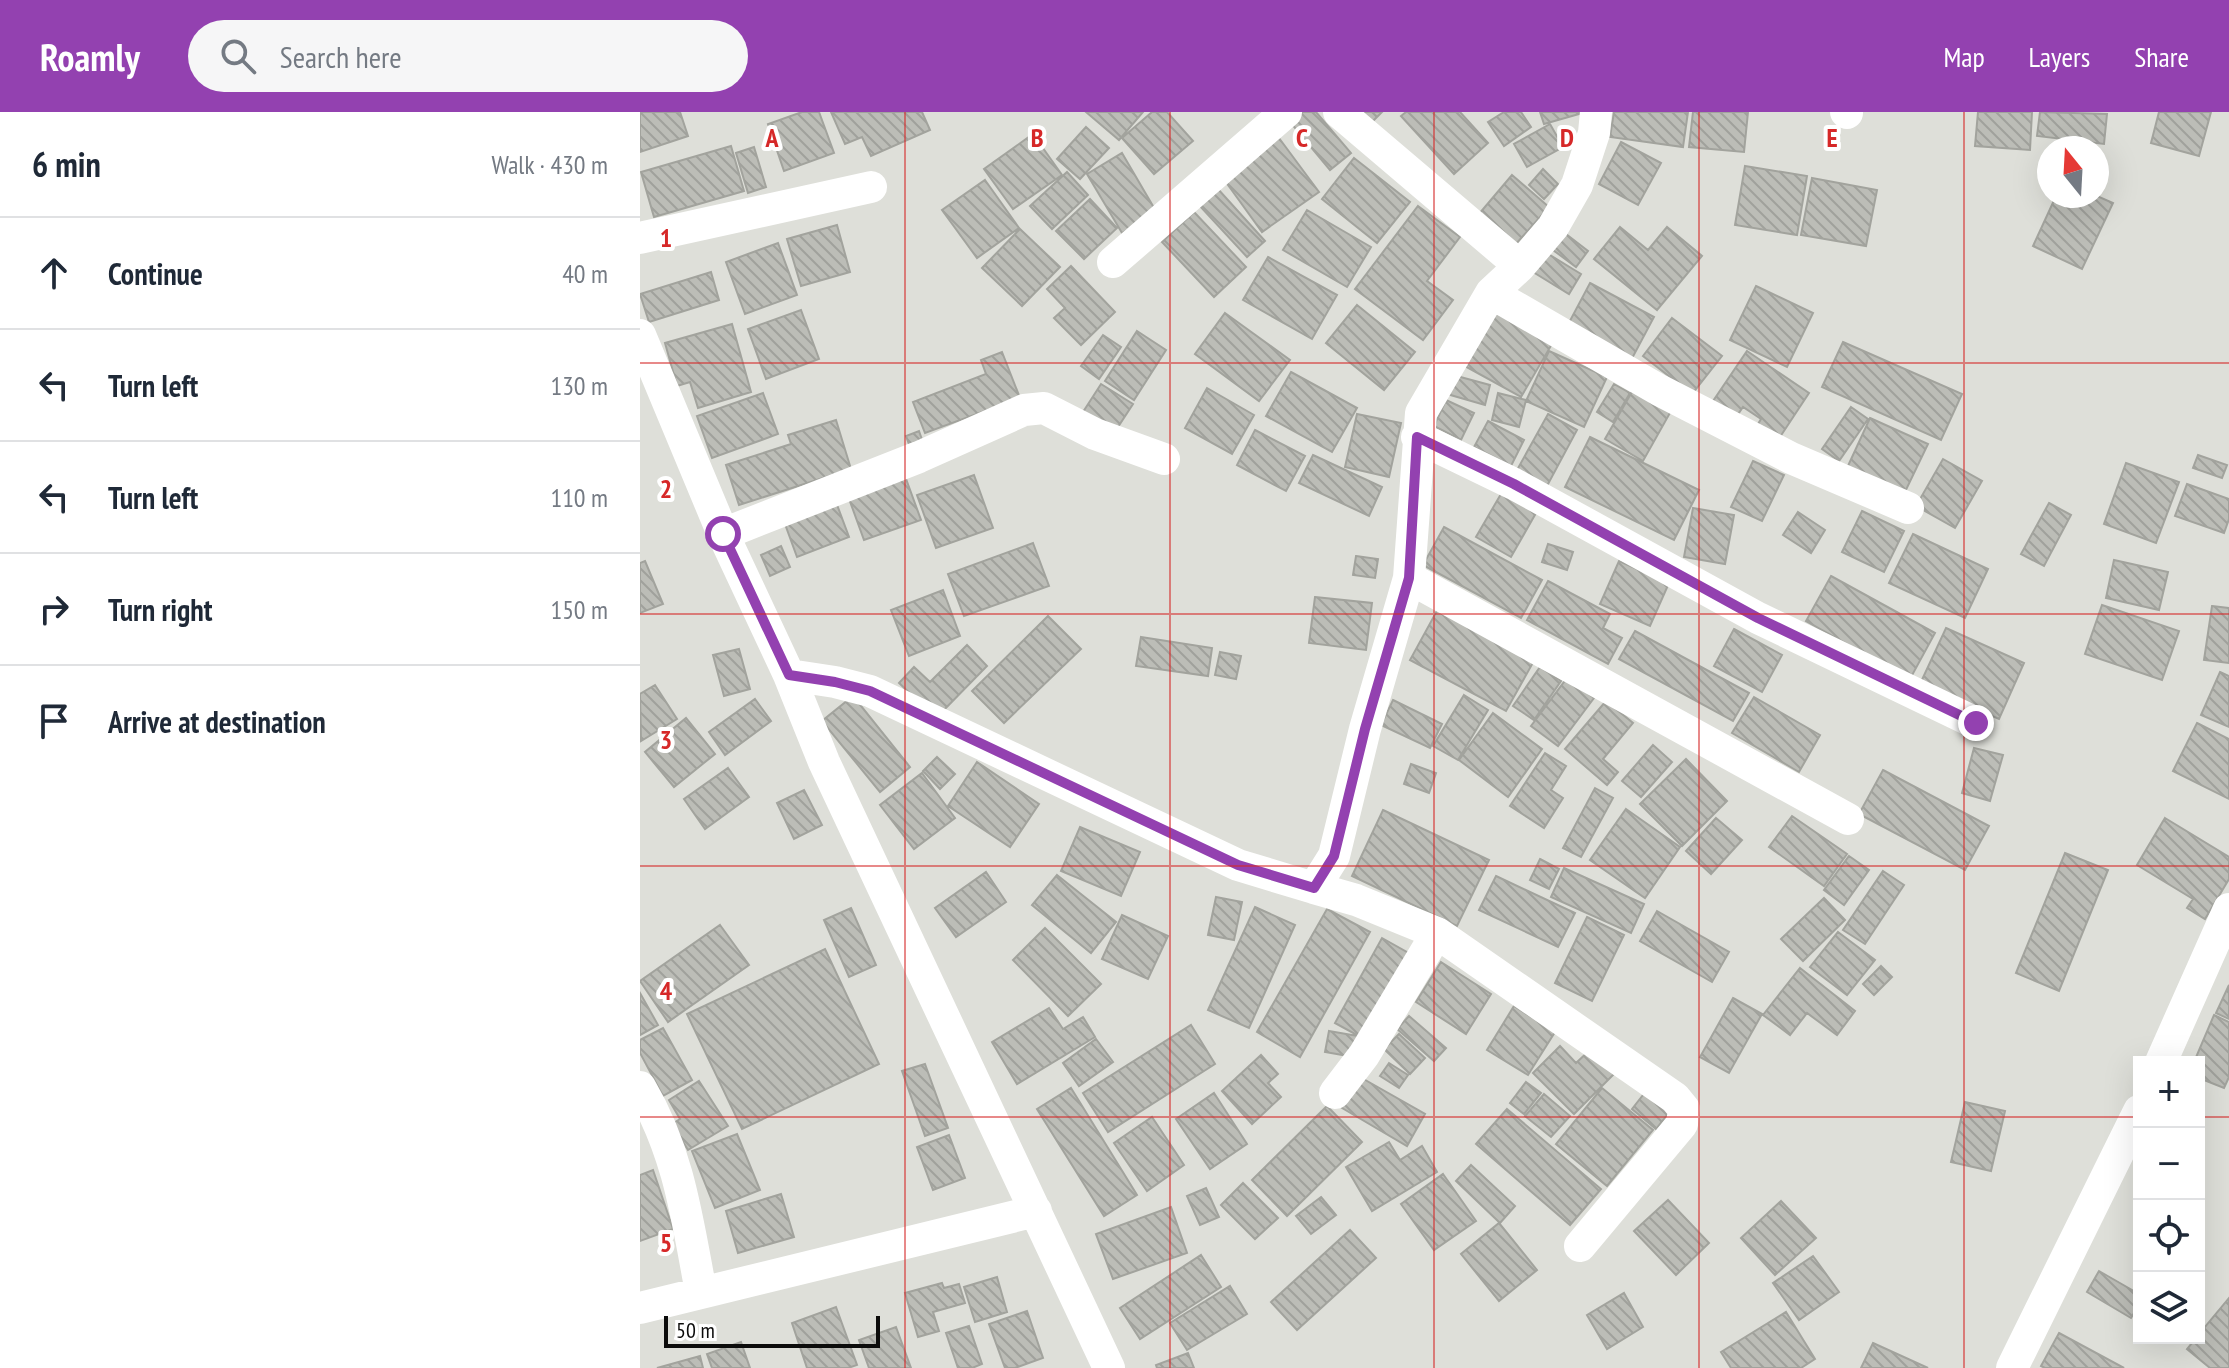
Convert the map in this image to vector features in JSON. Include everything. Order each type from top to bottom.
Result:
[{"type":"street","points":[[1113,262],[1286,112]]},
{"type":"street","points":[[1339,112],[1520,266]]},
{"type":"street","points":[[1314,888],[1334,856],[1365,729],[1409,578],[1421,413],[1491,293],[1520,266],[1553,227],[1577,185],[1594,133],[1596,112]]},
{"type":"street","points":[[640,238],[871,187]]},
{"type":"street","points":[[1491,293],[1659,390],[1791,458],[1908,508]]},
{"type":"street","points":[[640,335],[723,534],[789,675],[824,762],[1109,1368]]},
{"type":"street","points":[[723,534],[919,457],[1024,410],[1044,408],[1095,434],[1164,459]]},
{"type":"street","points":[[1417,437],[1514,484],[1758,618],[1976,723]]},
{"type":"street","points":[[1409,578],[1848,819]]},
{"type":"street","points":[[789,675],[870,691],[1238,865],[1356,900],[1437,933],[1675,1098],[1684,1109],[1682,1124],[1580,1246]]},
{"type":"street","points":[[2164,1056],[2229,909]]},
{"type":"street","points":[[1335,1093],[1364,1055],[1437,933]]},
{"type":"street","points":[[640,1087],[654,1110],[680,1180],[701,1292]]},
{"type":"street","points":[[2012,1368],[2133,1123]]},
{"type":"street","points":[[640,1308],[1036,1211]]},
{"type":"building","points":[[640,112],[680,112],[688,136],[640,152]]},
{"type":"building","points":[[802,112],[819,112],[834,153],[784,171],[768,124]]},
{"type":"building","points":[[831,112],[922,112],[930,130],[871,156],[862,137],[845,144]]},
{"type":"building","points":[[1086,112],[1143,112],[1119,140]]},
{"type":"building","points":[[1152,112],[1167,112],[1193,141],[1154,174],[1122,138]]},
{"type":"building","points":[[1302,112],[1316,112],[1351,153],[1330,170],[1290,122]]},
{"type":"building","points":[[1358,112],[1382,112],[1370,124]]},
{"type":"building","points":[[1406,112],[1460,112],[1488,143],[1454,174],[1401,116]]},
{"type":"building","points":[[1504,112],[1521,112],[1531,127],[1504,146],[1488,122]]},
{"type":"building","points":[[1540,112],[1586,112],[1544,124]]},
{"type":"building","points":[[1614,112],[1688,112],[1683,147],[1610,137]]},
{"type":"building","points":[[1693,112],[1748,112],[1744,152],[1689,147]]},
{"type":"building","points":[[1978,112],[2032,112],[2030,150],[1975,146]]},
{"type":"building","points":[[2040,112],[2107,114],[2105,136],[2037,136]]},
{"type":"building","points":[[2159,112],[2211,112],[2199,156],[2151,143]]},
{"type":"building","points":[[1550,124],[1563,147],[1527,167],[1514,144]]},
{"type":"building","points":[[1086,127],[1109,148],[1080,179],[1057,159]]},
{"type":"building","points":[[1033,134],[1062,175],[1013,209],[984,169]]},
{"type":"building","points":[[1279,138],[1319,192],[1262,232],[1223,178]]},
{"type":"building","points":[[1621,142],[1661,163],[1638,205],[1599,184]]},
{"type":"building","points":[[731,146],[744,191],[654,217],[641,172]]},
{"type":"building","points":[[754,147],[766,187],[748,193],[736,153]]},
{"type":"building","points":[[1122,153],[1157,213],[1122,233],[1087,174]]},
{"type":"building","points":[[1354,158],[1410,202],[1377,243],[1322,199]]},
{"type":"building","points":[[1745,166],[1807,176],[1797,235],[1735,225]]},
{"type":"building","points":[[1543,169],[1558,184],[1544,199],[1529,185]]},
{"type":"building","points":[[1067,172],[1088,195],[1052,229],[1030,206]]},
{"type":"building","points":[[1512,175],[1549,207],[1515,245],[1479,214]]},
{"type":"building","points":[[1812,178],[1877,190],[1866,246],[1801,235]]},
{"type":"building","points":[[985,180],[1019,228],[977,258],[942,210]]},
{"type":"building","points":[[1217,188],[1265,241],[1247,257],[1199,205]]},
{"type":"building","points":[[1090,199],[1117,228],[1084,259],[1056,231]]},
{"type":"building","points":[[2109,201],[2113,203],[2082,269],[2033,246],[2050,208],[2109,208]]},
{"type":"building","points":[[1418,206],[1460,237],[1427,281],[1453,300],[1423,340],[1355,289]]},
{"type":"building","points":[[1307,210],[1371,247],[1347,287],[1283,250]]},
{"type":"building","points":[[1194,212],[1246,267],[1214,297],[1162,242]]},
{"type":"building","points":[[837,225],[850,272],[801,286],[787,239]]},
{"type":"building","points":[[1620,227],[1648,250],[1667,227],[1702,256],[1657,310],[1594,259]]},
{"type":"building","points":[[1020,229],[1060,267],[1022,306],[982,268]]},
{"type":"building","points":[[1566,234],[1588,251],[1576,267],[1553,250]]},
{"type":"building","points":[[778,243],[797,295],[745,314],[726,262]]},
{"type":"building","points":[[1545,252],[1581,274],[1569,294],[1533,272]]},
{"type":"building","points":[[1268,257],[1337,295],[1312,339],[1243,300]]},
{"type":"building","points":[[1071,266],[1115,312],[1081,345],[1054,318],[1065,308],[1047,289]]},
{"type":"building","points":[[711,272],[719,300],[649,322],[640,294]]},
{"type":"building","points":[[1590,283],[1654,317],[1628,366],[1564,332]]},
{"type":"building","points":[[1756,286],[1813,313],[1787,367],[1730,340]]},
{"type":"building","points":[[1357,305],[1415,352],[1384,390],[1326,343]]},
{"type":"building","points":[[801,310],[819,359],[766,379],[748,329]]},
{"type":"building","points":[[1494,312],[1552,344],[1521,397],[1463,365]]},
{"type":"building","points":[[1225,313],[1290,360],[1259,401],[1195,354]]},
{"type":"building","points":[[1672,318],[1722,356],[1692,394],[1643,356]]},
{"type":"building","points":[[732,324],[751,392],[698,408],[690,382],[677,386],[665,343]]},
{"type":"building","points":[[1137,331],[1166,350],[1134,400],[1105,381]]},
{"type":"building","points":[[1103,335],[1121,347],[1099,379],[1081,366]]},
{"type":"building","points":[[1843,342],[1962,394],[1941,440],[1822,387]]},
{"type":"building","points":[[1549,351],[1607,377],[1584,427],[1526,401]]},
{"type":"building","points":[[1747,351],[1809,393],[1776,443],[1755,429],[1761,419],[1743,407],[1734,420],[1711,404]]},
{"type":"building","points":[[1002,352],[1020,398],[925,433],[913,402],[986,374],[981,360]]},
{"type":"building","points":[[1291,372],[1357,408],[1332,452],[1266,416]]},
{"type":"building","points":[[1453,375],[1490,385],[1485,405],[1447,394]]},
{"type":"building","points":[[1637,383],[1675,404],[1643,461],[1605,439]]},
{"type":"building","points":[[1101,384],[1133,404],[1114,433],[1083,412]]},
{"type":"building","points":[[1614,384],[1630,393],[1613,422],[1597,412]]},
{"type":"building","points":[[1207,388],[1254,415],[1232,454],[1185,428]]},
{"type":"building","points":[[763,393],[778,434],[712,458],[697,416]]},
{"type":"building","points":[[1498,393],[1526,400],[1519,427],[1492,420]]},
{"type":"building","points":[[1446,400],[1474,413],[1461,440],[1434,426]]},
{"type":"building","points":[[1851,407],[1868,419],[1839,461],[1822,449]]},
{"type":"building","points":[[1357,414],[1401,423],[1389,477],[1345,467]]},
{"type":"building","points":[[1548,414],[1577,430],[1547,486],[1517,470]]},
{"type":"building","points":[[1870,418],[1928,444],[1904,494],[1847,468]]},
{"type":"building","points":[[836,420],[851,469],[739,505],[726,465],[791,444],[788,435]]},
{"type":"building","points":[[1488,421],[1524,440],[1511,466],[1474,447]]},
{"type":"building","points":[[1255,430],[1305,456],[1286,491],[1237,465]]},
{"type":"building","points":[[919,431],[926,451],[913,455],[906,436]]},
{"type":"building","points":[[1590,437],[1699,490],[1674,540],[1565,487]]},
{"type":"building","points":[[1313,455],[1382,487],[1369,516],[1299,483]]},
{"type":"building","points":[[2198,455],[2227,465],[2222,478],[2193,468]]},
{"type":"building","points":[[1943,459],[1982,481],[1955,528],[1916,506]]},
{"type":"building","points":[[1753,461],[1784,475],[1762,521],[1731,507]]},
{"type":"building","points":[[2126,463],[2179,482],[2156,543],[2104,524]]},
{"type":"building","points":[[974,475],[993,528],[936,548],[917,495]]},
{"type":"building","points":[[905,476],[921,520],[864,540],[848,496]]},
{"type":"building","points":[[2187,484],[2229,499],[2229,519],[2224,533],[2175,516]]},
{"type":"building","points":[[1505,487],[1540,506],[1511,557],[1476,537]]},
{"type":"building","points":[[833,494],[849,537],[797,557],[781,513]]},
{"type":"building","points":[[2049,503],[2071,515],[2044,566],[2021,554]]},
{"type":"building","points":[[1693,508],[1734,515],[1725,564],[1684,557]]},
{"type":"building","points":[[1862,511],[1904,531],[1884,572],[1842,552]]},
{"type":"building","points":[[1798,512],[1825,530],[1811,553],[1783,535]]},
{"type":"building","points":[[1444,527],[1542,580],[1521,618],[1423,565]]},
{"type":"building","points":[[1913,534],[1988,569],[1965,618],[1889,583]]},
{"type":"building","points":[[1033,543],[1049,586],[964,616],[948,574]]},
{"type":"building","points":[[1548,544],[1573,552],[1567,570],[1542,562]]},
{"type":"building","points":[[781,546],[790,567],[770,576],[761,555]]},
{"type":"building","points":[[1356,556],[1378,559],[1375,578],[1353,575]]},
{"type":"building","points":[[2114,560],[2168,572],[2159,610],[2106,598]]},
{"type":"building","points":[[645,561],[663,604],[640,613],[640,563]]},
{"type":"building","points":[[1619,561],[1669,583],[1650,626],[1600,604]]},
{"type":"building","points":[[1831,576],[1935,633],[1910,679],[1806,621]]},
{"type":"building","points":[[1548,581],[1610,614],[1603,628],[1622,638],[1608,664],[1527,620]]},
{"type":"building","points":[[943,590],[960,636],[909,656],[891,610]]},
{"type":"building","points":[[1315,597],[1372,603],[1366,650],[1309,643]]},
{"type":"building","points":[[2102,605],[2179,631],[2162,680],[2085,654]]},
{"type":"building","points":[[2212,606],[2229,608],[2229,663],[2204,660]]},
{"type":"building","points":[[1439,607],[1535,659],[1506,711],[1410,660]]},
{"type":"building","points":[[1048,616],[1081,649],[1004,723],[972,691]]},
{"type":"building","points":[[1946,628],[2024,663],[1999,719],[1920,684]]},
{"type":"building","points":[[1734,629],[1782,655],[1762,692],[1714,666]]},
{"type":"building","points":[[1635,631],[1749,693],[1733,721],[1619,659]]},
{"type":"building","points":[[1141,637],[1212,648],[1208,676],[1136,666]]},
{"type":"building","points":[[967,645],[987,666],[936,718],[899,683],[914,667],[930,682]]},
{"type":"building","points":[[739,649],[750,689],[724,696],[713,655]]},
{"type":"building","points":[[1220,652],[1241,656],[1236,679],[1215,675]]},
{"type":"building","points":[[1540,667],[1561,681],[1534,720],[1513,706]]},
{"type":"building","points":[[2220,672],[2229,676],[2229,727],[2201,715]]},
{"type":"building","points":[[1567,678],[1594,698],[1558,746],[1531,726]]},
{"type":"building","points":[[655,685],[677,719],[641,741],[640,694]]},
{"type":"building","points":[[1464,695],[1488,710],[1458,760],[1433,746]]},
{"type":"building","points":[[853,696],[910,767],[880,792],[822,721]]},
{"type":"building","points":[[1754,697],[1820,735],[1799,772],[1732,733]]},
{"type":"building","points":[[755,699],[771,721],[725,755],[709,732]]},
{"type":"building","points":[[1393,700],[1442,724],[1430,748],[1381,725]]},
{"type":"building","points":[[1606,701],[1633,723],[1603,759],[1618,772],[1607,785],[1565,749]]},
{"type":"building","points":[[1493,713],[1542,749],[1508,797],[1459,760]]},
{"type":"building","points":[[686,718],[715,754],[674,787],[645,752]]},
{"type":"building","points":[[2197,723],[2229,739],[2229,799],[2173,771]]},
{"type":"building","points":[[1653,745],[1672,762],[1641,797],[1622,781]]},
{"type":"building","points":[[1974,748],[2003,755],[1990,801],[1962,793]]},
{"type":"building","points":[[1545,753],[1566,766],[1551,790],[1563,798],[1544,828],[1510,806]]},
{"type":"building","points":[[937,757],[955,774],[940,789],[923,771]]},
{"type":"building","points":[[1686,759],[1727,801],[1682,846],[1640,804]]},
{"type":"building","points":[[977,762],[1039,804],[1010,847],[948,806]]},
{"type":"building","points":[[1411,764],[1436,773],[1429,793],[1404,784]]},
{"type":"building","points":[[728,768],[749,797],[705,829],[684,799]]},
{"type":"building","points":[[1883,770],[1989,826],[1965,870],[1859,814]]},
{"type":"building","points":[[922,773],[955,818],[914,849],[880,805]]},
{"type":"building","points":[[1595,788],[1613,798],[1581,857],[1563,848]]},
{"type":"building","points":[[804,790],[822,825],[794,839],[777,803]]},
{"type":"building","points":[[1626,809],[1680,847],[1645,898],[1590,860]]},
{"type":"building","points":[[1383,810],[1489,860],[1457,926],[1352,876]]},
{"type":"building","points":[[1792,816],[1847,854],[1824,886],[1769,847]]},
{"type":"building","points":[[1716,818],[1742,840],[1711,874],[1686,851]]},
{"type":"building","points":[[2165,818],[2229,857],[2229,879],[2205,919],[2187,908],[2193,899],[2137,865]]},
{"type":"building","points":[[1080,827],[1140,852],[1121,896],[1061,871]]},
{"type":"building","points":[[2065,853],[2108,870],[2059,991],[2016,973]]},
{"type":"building","points":[[1849,856],[1869,870],[1844,905],[1824,890]]},
{"type":"building","points":[[1540,859],[1559,869],[1549,889],[1530,880]]},
{"type":"building","points":[[1564,868],[1644,904],[1631,933],[1551,897]]},
{"type":"building","points":[[1883,871],[1904,885],[1865,944],[1843,930]]},
{"type":"building","points":[[986,872],[1006,902],[956,937],[935,908]]},
{"type":"building","points":[[1057,875],[1116,922],[1091,953],[1032,905]]},
{"type":"building","points":[[1496,876],[1575,913],[1558,947],[1479,910]]},
{"type":"building","points":[[1216,897],[1242,902],[1234,940],[1208,935]]},
{"type":"building","points":[[1824,898],[1845,920],[1803,961],[1781,939]]},
{"type":"building","points":[[1255,907],[1295,925],[1249,1028],[1208,1010]]},
{"type":"building","points":[[851,908],[876,965],[849,977],[824,920]]},
{"type":"building","points":[[1327,909],[1370,932],[1300,1057],[1257,1032]]},
{"type":"building","points":[[1657,911],[1729,952],[1712,982],[1640,941]]},
{"type":"building","points":[[1122,915],[1168,936],[1148,979],[1102,959]]},
{"type":"building","points":[[1587,917],[1624,935],[1592,1001],[1555,983]]},
{"type":"building","points":[[720,925],[749,965],[668,1022],[640,981]]},
{"type":"building","points":[[1045,928],[1101,984],[1068,1016],[1013,960]]},
{"type":"building","points":[[1838,932],[1875,960],[1847,995],[1810,967]]},
{"type":"building","points":[[1382,938],[1412,955],[1364,1039],[1335,1023]]},
{"type":"building","points":[[825,949],[879,1064],[742,1129],[687,1014]]},
{"type":"building","points":[[1441,962],[1491,994],[1466,1034],[1416,1002]]},
{"type":"building","points":[[1881,966],[1892,977],[1874,995],[1863,984]]},
{"type":"building","points":[[1800,968],[1855,1011],[1837,1035],[1807,1013],[1790,1035],[1763,1015]]},
{"type":"building","points":[[2229,985],[2229,1019],[2216,1013]]},
{"type":"building","points":[[640,993],[658,1025],[640,1035]]},
{"type":"building","points":[[1733,998],[1762,1014],[1729,1073],[1700,1057]]},
{"type":"building","points":[[1514,1006],[1555,1032],[1528,1075],[1487,1050]]},
{"type":"building","points":[[1049,1008],[1063,1029],[1083,1017],[1095,1037],[1017,1084],[992,1042]]},
{"type":"building","points":[[2214,1015],[2229,1022],[2229,1077],[2224,1088],[2205,1080],[2205,1056],[2197,1056]]},
{"type":"building","points":[[1409,1016],[1446,1048],[1434,1061],[1397,1029]]},
{"type":"building","points":[[1191,1025],[1215,1064],[1108,1132],[1083,1093]]},
{"type":"building","points":[[663,1028],[692,1080],[663,1096],[640,1053],[640,1040]]},
{"type":"building","points":[[1329,1031],[1358,1036],[1354,1057],[1325,1052]]},
{"type":"building","points":[[1399,1034],[1425,1058],[1410,1074],[1384,1049]]},
{"type":"building","points":[[1096,1039],[1113,1062],[1079,1086],[1063,1063]]},
{"type":"building","points":[[1560,1046],[1576,1063],[1590,1050],[1614,1074],[1574,1114],[1533,1073]]},
{"type":"building","points":[[1261,1055],[1278,1074],[1268,1083],[1281,1097],[1252,1124],[1222,1091]]},
{"type":"building","points":[[1389,1063],[1408,1075],[1399,1088],[1380,1076]]},
{"type":"building","points":[[925,1064],[948,1128],[925,1136],[902,1071]]},
{"type":"building","points":[[1360,1077],[1425,1114],[1407,1146],[1342,1108]]},
{"type":"building","points":[[699,1081],[728,1126],[688,1150],[672,1124],[680,1119],[669,1100]]},
{"type":"building","points":[[1526,1082],[1541,1093],[1524,1114],[1510,1103]]},
{"type":"building","points":[[1071,1088],[1137,1195],[1104,1216],[1037,1109]]},
{"type":"building","points":[[1602,1088],[1653,1130],[1607,1186],[1556,1144]]},
{"type":"building","points":[[1647,1090],[1671,1110],[1656,1129],[1632,1109]]},
{"type":"building","points":[[1214,1093],[1247,1144],[1210,1169],[1176,1119]]},
{"type":"building","points":[[1544,1094],[1570,1116],[1551,1137],[1525,1116]]},
{"type":"building","points":[[1965,1102],[2005,1111],[1991,1171],[1951,1162]]},
{"type":"building","points":[[1327,1106],[1362,1142],[1287,1216],[1252,1180]]},
{"type":"building","points":[[1507,1109],[1601,1189],[1570,1225],[1476,1144]]},
{"type":"building","points":[[1152,1117],[1184,1165],[1147,1191],[1114,1143]]},
{"type":"building","points":[[737,1134],[760,1190],[715,1208],[692,1151]]},
{"type":"building","points":[[949,1135],[965,1178],[933,1190],[917,1147]]},
{"type":"building","points":[[1389,1142],[1400,1160],[1422,1146],[1437,1172],[1372,1211],[1346,1167]]},
{"type":"building","points":[[1471,1165],[1515,1206],[1500,1223],[1456,1181]]},
{"type":"building","points":[[653,1170],[673,1229],[640,1241],[640,1175]]},
{"type":"building","points":[[1443,1174],[1476,1221],[1434,1250],[1401,1204]]},
{"type":"building","points":[[1243,1183],[1278,1218],[1255,1239],[1221,1205]]},
{"type":"building","points":[[1206,1188],[1219,1217],[1200,1225],[1187,1196]]},
{"type":"building","points":[[781,1194],[794,1237],[738,1253],[726,1211]]},
{"type":"building","points":[[1321,1197],[1336,1215],[1311,1234],[1296,1216]]},
{"type":"building","points":[[1668,1200],[1709,1243],[1676,1275],[1634,1231]]},
{"type":"building","points":[[1781,1201],[1816,1238],[1775,1275],[1741,1238]]},
{"type":"building","points":[[1171,1207],[1187,1253],[1113,1279],[1096,1234]]},
{"type":"building","points":[[1499,1223],[1537,1270],[1499,1301],[1461,1254]]},
{"type":"building","points":[[1350,1230],[1376,1258],[1297,1330],[1271,1302]]},
{"type":"building","points":[[1201,1255],[1221,1287],[1140,1339],[1120,1308]]},
{"type":"building","points":[[1813,1256],[1839,1292],[1799,1320],[1773,1283]]},
{"type":"building","points":[[2099,1271],[2133,1291],[2133,1315],[2131,1318],[2087,1292]]},
{"type":"building","points":[[997,1277],[1007,1312],[975,1322],[964,1287]]},
{"type":"building","points":[[942,1283],[944,1288],[959,1284],[965,1303],[933,1312],[939,1331],[918,1337],[905,1293]]},
{"type":"building","points":[[1230,1286],[1247,1314],[1187,1350],[1170,1323]]},
{"type":"building","points":[[1624,1293],[1643,1327],[1607,1349],[1587,1315]]},
{"type":"building","points":[[2229,1298],[2229,1368],[2210,1368],[2187,1349],[2191,1344],[2205,1344],[2205,1327]]},
{"type":"building","points":[[836,1307],[857,1365],[848,1368],[807,1368],[792,1323]]},
{"type":"building","points":[[1027,1311],[1043,1358],[1015,1368],[1005,1368],[989,1324]]},
{"type":"building","points":[[1786,1312],[1815,1359],[1801,1368],[1731,1368],[1721,1352]]},
{"type":"building","points":[[969,1326],[982,1364],[958,1368],[946,1333]]},
{"type":"building","points":[[896,1327],[911,1368],[869,1368],[859,1340]]},
{"type":"building","points":[[2059,1333],[2124,1368],[2041,1366]]},
{"type":"building","points":[[741,1342],[750,1368],[712,1368],[707,1354]]},
{"type":"building","points":[[1873,1343],[1928,1368],[1861,1368]]},
{"type":"building","points":[[1188,1353],[1194,1368],[1157,1368],[1156,1365]]},
{"type":"building","points":[[700,1356],[703,1368],[657,1368]]},
{"type":"route","points":[[723,534],[789,675],[870,691],[1238,865],[1314,888],[1334,856],[1365,729],[1409,578],[1417,437],[1514,484],[1758,618],[1976,723]]}]
